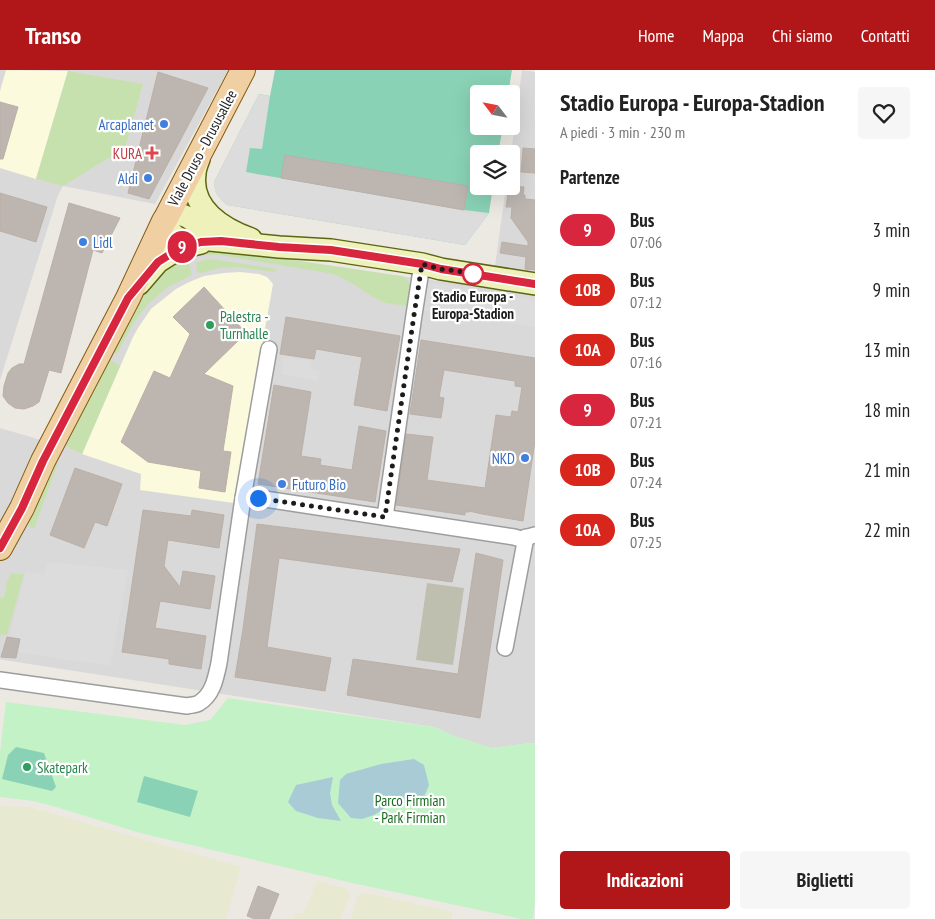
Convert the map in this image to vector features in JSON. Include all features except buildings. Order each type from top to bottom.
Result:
[{"type":"main road","name":"Viale Druso - Drususallee","points":[[0,548],[128,298],[165,220],[244,70]]},
{"type":"main road","points":[[201,151],[194,174],[195,191],[200,204],[210,216],[236,233],[272,246]]},
{"type":"main road","points":[[272,246],[209,230],[182,214],[175,214],[165,220],[176,237],[182,239],[221,241],[272,246],[331,250],[535,284]]},
{"type":"main road","points":[[128,298],[158,262],[180,248],[201,242],[221,241]]},
{"type":"street","points":[[385,517],[422,264]]},
{"type":"street","points":[[0,680],[187,706],[198,704],[207,696],[212,688],[219,663],[243,498],[269,349]]},
{"type":"street","points":[[243,498],[258,498],[521,539],[530,536]]},
{"type":"street","points":[[505,648],[530,536]]},
{"type":"shaded area","points":[[0,70],[228,70],[155,204],[63,186],[58,195],[0,380]]},
{"type":"shaded area","points":[[6,70],[68,71],[36,179],[0,168],[0,91]]},
{"type":"shaded area","points":[[522,70],[535,72],[535,743],[491,748],[454,736],[434,727],[0,659],[0,428],[58,445],[134,299],[186,254],[223,253],[492,288],[505,195],[520,195],[520,145],[512,145],[513,135],[520,135],[520,85]]},
{"type":"shaded area","points":[[259,94],[270,96],[262,149],[250,148],[246,172],[489,213],[465,245],[227,205],[219,198],[215,191],[214,182]]},
{"type":"shaded area","points":[[240,272],[259,274],[267,277],[273,284],[234,503],[140,490],[141,474],[82,454],[133,337],[151,309],[176,289],[187,283],[204,276]]},
{"type":"shaded area","points":[[425,282],[535,300],[535,327],[420,310]]},
{"type":"shaded area","points":[[284,357],[312,361],[310,369],[320,371],[318,381],[281,374]]},
{"type":"shaded area","points":[[47,562],[128,570],[110,666],[17,652],[20,639],[9,637],[26,572],[44,575]]},
{"type":"shaded area","points":[[427,583],[464,588],[453,665],[416,660]]},
{"type":"shaded area","points":[[0,806],[29,807],[241,867],[226,919],[0,919]]},
{"type":"shaded area","points":[[317,881],[345,888],[350,895],[340,919],[293,919],[296,913],[303,914]]},
{"type":"shaded area","points":[[366,893],[452,912],[452,919],[351,919],[358,895]]},
{"type":"green space","name":"Stadio Europa - Europa-Stadion","points":[[275,70],[512,70],[510,85],[470,85],[470,135],[501,135],[500,145],[470,145],[470,195],[492,195],[489,213],[465,245],[227,205],[216,192],[214,182],[259,94],[270,96]]},
{"type":"green space","points":[[68,71],[143,84],[125,148],[63,186],[36,179]]},
{"type":"green space","points":[[206,249],[219,249],[402,276],[410,285],[408,306],[385,303],[336,275],[219,255],[206,255]]},
{"type":"green space","points":[[185,253],[192,273],[190,276],[168,287],[148,304],[133,324],[117,354],[112,352],[146,286]]},
{"type":"green space","points":[[208,259],[277,269],[276,272],[236,267],[197,272],[196,263]]},
{"type":"green space","points":[[109,359],[120,366],[82,454],[69,448],[65,443]]},
{"type":"green space","points":[[58,463],[34,529],[30,527],[29,522],[54,464]]},
{"type":"green space","points":[[11,573],[24,574],[7,635],[1,634],[0,639],[0,597],[3,598],[7,588],[5,586]]},
{"type":"green space","name":"Parco Firmian - Park Firmian","points":[[228,698],[434,727],[454,736],[491,748],[535,743],[535,901],[533,919],[522,919],[352,883],[140,833],[33,801],[0,797],[0,752],[6,702],[185,725],[210,720]]},
{"type":"green space","name":"Skatepark","points":[[16,747],[44,753],[56,787],[52,791],[2,779],[8,755]]},
{"type":"green space","points":[[144,776],[198,791],[190,817],[137,802]]},
{"type":"water","points":[[414,759],[424,765],[429,785],[423,799],[389,806],[374,815],[362,819],[351,818],[338,803],[340,780],[346,774],[381,764]]},
{"type":"water","points":[[333,777],[330,793],[332,805],[341,821],[318,818],[296,811],[288,802],[296,785]]},
{"type":"bus line","name":"9","points":[[0,548],[128,298],[158,262],[180,248],[201,242],[221,241],[331,250],[535,284]]},
{"type":"place","name":"Arcaplanet","points":[[164,124]]},
{"type":"place","name":"KURA","points":[[152,153]]},
{"type":"place","name":"Aldi","points":[[148,178]]},
{"type":"place","name":"Lidl","points":[[83,242]]},
{"type":"place","name":"Stadio Europa - Europa-Stadion","points":[[473,274]]},
{"type":"place","name":"Palestra - Turnhalle","points":[[210,325]]},
{"type":"place","name":"NKD","points":[[525,458]]},
{"type":"place","name":"Futuro Bio","points":[[282,484]]},
{"type":"place","name":"Skatepark","points":[[27,767]]},
{"type":"route","points":[[258,498],[385,517],[422,264],[441,269],[478,274],[473,274]]}]
